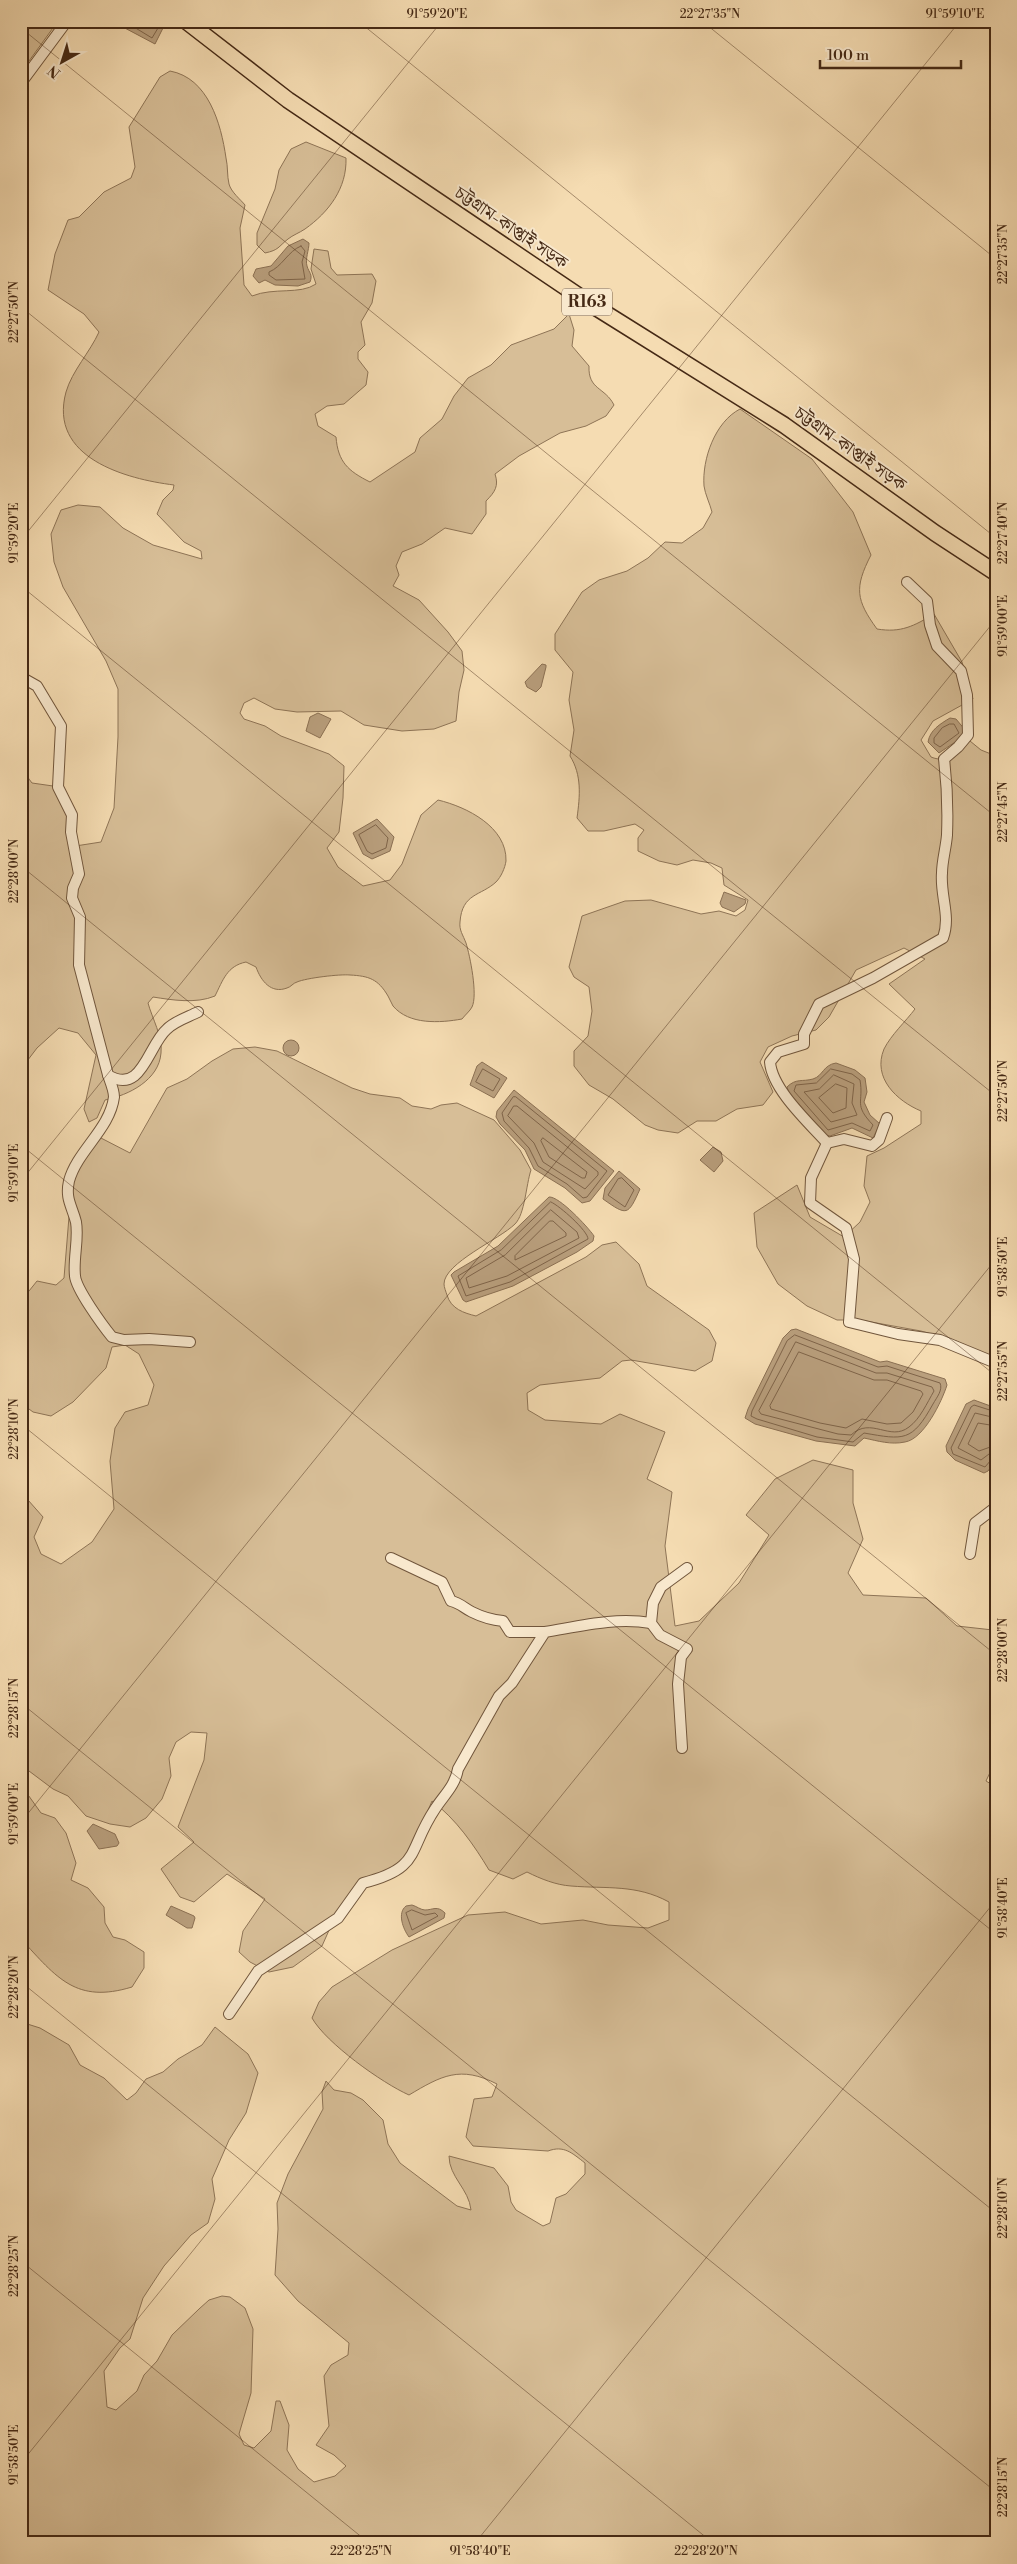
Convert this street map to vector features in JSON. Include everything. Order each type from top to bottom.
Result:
[{"type":"main road","name":"চট্টগ্রাম-কাপ্তাই সড়ক","points":[[186,21],[288,100],[565,287],[784,425],[935,533],[996,573]]},
{"type":"street","points":[[21,83],[66,21]]},
{"type":"street","points":[[826,1143],[788,1098],[771,1073],[770,1062],[778,1052],[804,1044],[804,1034],[819,1004],[873,978],[943,938],[946,925],[942,874],[947,837],[947,786],[944,759],[968,735],[966,695],[961,671],[938,646],[932,636],[927,601],[907,582]]},
{"type":"street","points":[[21,677],[37,686],[60,726],[58,787],[72,815],[71,832],[79,874],[73,888],[72,898],[80,917],[79,965],[114,1096],[101,1128],[70,1180],[68,1195],[70,1209],[76,1221],[77,1233],[74,1277],[79,1288],[112,1337],[124,1340],[149,1339],[190,1342]]},
{"type":"street","points":[[108,1075],[115,1079],[131,1079],[140,1072],[149,1054],[166,1029],[198,1012]]},
{"type":"street","points":[[826,1143],[844,1139],[872,1146],[879,1140],[887,1118]]},
{"type":"street","points":[[826,1143],[810,1178],[810,1203],[846,1228],[854,1259],[849,1322],[898,1334],[940,1340],[996,1363]]},
{"type":"street","points":[[970,1554],[976,1523],[996,1507]]},
{"type":"street","points":[[391,1558],[442,1582],[450,1601],[461,1604],[470,1611],[490,1619],[503,1621],[510,1632],[545,1632],[629,1619],[651,1623]]},
{"type":"street","points":[[682,1748],[678,1684],[681,1658],[687,1649],[660,1635],[651,1623],[653,1603],[661,1588],[687,1568]]},
{"type":"street","points":[[229,2014],[258,1971],[338,1918],[363,1882],[388,1876],[408,1860],[434,1810],[457,1778],[458,1769],[499,1696],[512,1683],[545,1632]]},
{"type":"shaded area","points":[[21,21],[58,21],[21,72]]},
{"type":"shaded area","points":[[170,71],[183,75],[203,92],[216,117],[224,144],[229,184],[245,205],[240,228],[244,285],[252,296],[260,293],[302,289],[316,284],[311,269],[314,249],[328,251],[331,268],[337,275],[372,274],[376,281],[372,303],[361,322],[365,345],[358,352],[358,359],[368,372],[366,385],[344,404],[327,406],[315,414],[318,426],[336,437],[339,453],[350,470],[370,482],[415,452],[420,438],[442,419],[454,396],[468,378],[491,365],[511,345],[554,329],[569,314],[574,330],[572,346],[589,366],[591,380],[614,405],[606,416],[586,426],[560,433],[519,456],[495,474],[496,485],[494,492],[486,501],[486,514],[472,534],[445,528],[422,544],[402,552],[396,566],[399,575],[393,586],[419,600],[448,632],[462,651],[464,670],[459,692],[456,721],[434,729],[402,731],[364,725],[341,711],[297,712],[275,709],[254,698],[244,703],[240,713],[244,719],[265,726],[281,736],[329,754],[344,766],[339,832],[327,848],[338,867],[363,886],[390,880],[402,864],[421,815],[438,800],[473,813],[493,829],[505,849],[505,867],[496,882],[468,900],[464,905],[460,922],[473,975],[474,1001],[471,1008],[462,1019],[435,1022],[416,1020],[407,1017],[393,1006],[381,986],[368,978],[357,975],[323,977],[301,981],[287,988],[276,989],[267,985],[256,967],[246,962],[230,970],[223,979],[215,996],[192,1001],[153,997],[148,1003],[159,1034],[161,1047],[159,1063],[155,1071],[133,1090],[105,1100],[97,1118],[89,1122],[84,1109],[96,1055],[78,1033],[59,1028],[37,1048],[21,1069],[21,702],[26,718],[23,762],[25,772],[32,783],[53,786],[68,815],[69,847],[101,842],[114,808],[118,737],[118,689],[106,661],[63,587],[54,562],[51,534],[61,510],[78,505],[100,507],[123,528],[153,545],[202,559],[201,551],[184,542],[157,514],[163,500],[173,490],[174,485],[134,477],[95,461],[80,449],[69,434],[64,415],[66,392],[72,377],[99,332],[84,314],[48,290],[55,254],[68,220],[79,217],[104,192],[131,178],[135,167],[129,127],[160,77]]},
{"type":"shaded area","points":[[306,142],[346,158],[346,169],[340,189],[329,207],[314,222],[276,249],[265,253],[257,245],[257,233],[275,189],[279,170],[291,149]]},
{"type":"shaded area","points":[[740,409],[812,459],[853,512],[871,555],[860,585],[861,602],[877,629],[893,630],[907,628],[934,614],[962,662],[973,699],[933,721],[921,740],[931,757],[937,759],[948,758],[957,753],[970,741],[981,750],[996,756],[996,1359],[956,1341],[921,1331],[860,1320],[837,1320],[807,1306],[778,1284],[757,1247],[754,1213],[797,1185],[810,1217],[844,1237],[860,1222],[870,1202],[864,1186],[867,1156],[884,1148],[921,1124],[921,1111],[896,1095],[884,1079],[881,1070],[881,1060],[887,1044],[915,1009],[889,984],[925,959],[904,948],[856,970],[829,1017],[816,1030],[792,1036],[768,1047],[760,1062],[773,1092],[763,1105],[737,1109],[716,1121],[697,1121],[678,1133],[658,1130],[645,1125],[613,1099],[589,1085],[574,1066],[574,1051],[588,1036],[592,1011],[589,987],[574,977],[569,967],[582,916],[625,901],[651,900],[701,914],[719,911],[736,916],[745,910],[748,900],[724,885],[722,868],[711,863],[693,860],[677,865],[659,861],[638,851],[638,838],[644,830],[635,824],[604,831],[588,831],[577,818],[578,778],[570,756],[574,730],[569,700],[573,672],[555,650],[555,634],[582,592],[599,580],[627,571],[648,558],[665,542],[682,543],[703,528],[712,512],[704,486],[705,464],[708,453],[717,432],[731,415]]},
{"type":"shaded area","points":[[255,1047],[277,1051],[352,1088],[370,1094],[400,1098],[412,1106],[431,1109],[441,1105],[457,1103],[494,1120],[520,1150],[531,1170],[521,1213],[515,1224],[508,1230],[463,1260],[446,1276],[444,1284],[447,1295],[458,1310],[476,1316],[586,1257],[602,1245],[616,1242],[639,1264],[647,1286],[709,1330],[716,1343],[712,1361],[695,1371],[631,1360],[622,1361],[600,1378],[540,1385],[527,1393],[528,1410],[545,1420],[601,1424],[620,1414],[665,1432],[647,1479],[672,1492],[665,1546],[675,1626],[699,1621],[739,1583],[769,1535],[746,1515],[775,1479],[813,1460],[853,1470],[853,1503],[863,1539],[848,1573],[863,1595],[926,1598],[957,1626],[993,1630],[996,1634],[996,1760],[986,1781],[996,1787],[996,2543],[21,2543],[21,2022],[40,2028],[69,2045],[80,2065],[104,2078],[127,2100],[136,2093],[146,2079],[163,2072],[178,2059],[202,2045],[215,2027],[248,2054],[258,2073],[246,2113],[229,2140],[212,2179],[215,2199],[208,2223],[191,2235],[164,2266],[143,2298],[130,2339],[120,2348],[104,2371],[107,2407],[116,2410],[137,2391],[144,2375],[157,2361],[172,2335],[209,2300],[222,2296],[230,2297],[245,2308],[253,2329],[251,2393],[239,2434],[244,2445],[254,2448],[271,2431],[276,2401],[280,2401],[289,2425],[287,2450],[298,2469],[314,2482],[335,2476],[346,2466],[334,2455],[316,2445],[329,2426],[324,2376],[331,2365],[348,2355],[349,2343],[298,2301],[275,2275],[278,2229],[277,2203],[288,2174],[323,2109],[322,2092],[326,2081],[334,2090],[351,2093],[363,2100],[383,2120],[388,2144],[400,2163],[457,2206],[471,2210],[467,2196],[452,2170],[449,2156],[494,2168],[508,2186],[511,2202],[516,2210],[543,2226],[550,2223],[556,2198],[566,2194],[585,2174],[585,2163],[572,2153],[559,2149],[548,2151],[473,2146],[466,2137],[474,2099],[492,2097],[497,2084],[472,2075],[451,2075],[441,2078],[409,2095],[370,2072],[329,2039],[312,2018],[319,2002],[332,1987],[392,1950],[468,1915],[505,1912],[541,1924],[583,1920],[608,1925],[648,1928],[669,1920],[669,1902],[645,1892],[621,1888],[565,1885],[527,1872],[513,1879],[489,1870],[464,1833],[432,1801],[409,1854],[384,1874],[360,1880],[338,1910],[322,1946],[293,1967],[269,1972],[250,1962],[239,1952],[243,1931],[265,1899],[227,1874],[194,1902],[180,1897],[161,1869],[194,1842],[178,1827],[204,1760],[207,1733],[191,1732],[176,1742],[169,1758],[171,1776],[162,1799],[146,1818],[130,1827],[110,1824],[86,1816],[68,1796],[53,1789],[21,1765],[21,1501],[28,1500],[43,1517],[34,1537],[41,1554],[61,1564],[92,1542],[114,1509],[110,1461],[115,1428],[125,1412],[148,1405],[154,1385],[139,1354],[125,1345],[112,1347],[106,1368],[73,1402],[51,1416],[33,1412],[21,1403],[21,1301],[37,1281],[56,1285],[64,1278],[72,1180],[99,1137],[130,1153],[167,1088],[187,1079],[233,1049]]},
{"type":"shaded area","points":[[21,1785],[41,1813],[55,1818],[66,1833],[76,1863],[71,1880],[88,1888],[104,1907],[105,1923],[113,1937],[125,1940],[144,1952],[144,1968],[132,1987],[113,1991],[96,1992],[82,1990],[57,1976],[21,1939]]},
{"type":"water","points":[[160,21],[163,28],[155,44],[121,26],[119,22]]},
{"type":"water","points":[[303,239],[309,243],[307,263],[311,275],[310,282],[298,286],[275,285],[265,280],[259,283],[253,276],[256,269],[271,266],[288,246]]},
{"type":"water","points":[[542,664],[546,665],[546,667],[541,687],[536,692],[527,687],[525,682]]},
{"type":"water","points":[[318,713],[331,719],[320,738],[306,731],[310,717]]},
{"type":"water","points":[[950,718],[956,719],[966,731],[964,736],[939,753],[928,742],[929,738],[936,728]]},
{"type":"water","points":[[377,819],[394,837],[390,851],[372,859],[363,854],[353,833]]},
{"type":"water","points":[[724,892],[746,900],[745,904],[734,912],[722,907],[720,903]]},
{"type":"water","points":[[291,1040],[299,1048],[291,1056],[283,1048]]},
{"type":"water","points":[[482,1062],[507,1078],[494,1098],[470,1085],[477,1066]]},
{"type":"water","points":[[836,1063],[855,1070],[865,1078],[867,1092],[864,1102],[870,1115],[880,1124],[873,1138],[852,1128],[830,1136],[826,1135],[789,1093],[787,1087],[790,1084],[796,1081],[816,1078],[828,1066]]},
{"type":"water","points":[[514,1090],[614,1171],[590,1201],[582,1203],[565,1188],[534,1169],[525,1150],[500,1124],[496,1117],[497,1111]]},
{"type":"water","points":[[713,1147],[721,1152],[723,1161],[714,1172],[700,1160]]},
{"type":"water","points":[[619,1171],[640,1189],[633,1204],[626,1210],[617,1208],[603,1199],[605,1188]]},
{"type":"water","points":[[549,1197],[559,1201],[580,1219],[594,1236],[593,1241],[577,1252],[513,1286],[466,1302],[463,1300],[451,1275],[498,1246]]},
{"type":"water","points":[[796,1329],[880,1362],[887,1361],[945,1379],[947,1385],[937,1409],[919,1434],[912,1439],[900,1443],[864,1438],[855,1446],[816,1441],[755,1424],[745,1418],[748,1409],[783,1338],[791,1330]]},
{"type":"water","points":[[974,1400],[996,1408],[996,1460],[988,1471],[984,1473],[955,1460],[947,1452],[946,1446],[966,1404]]},
{"type":"water","points":[[93,1824],[115,1834],[119,1843],[117,1846],[99,1849],[87,1831]]},
{"type":"water","points":[[412,1905],[423,1910],[440,1909],[445,1913],[444,1918],[409,1937],[401,1917],[403,1909],[406,1906]]},
{"type":"water","points":[[171,1906],[194,1916],[192,1928],[187,1928],[166,1915]]}]
